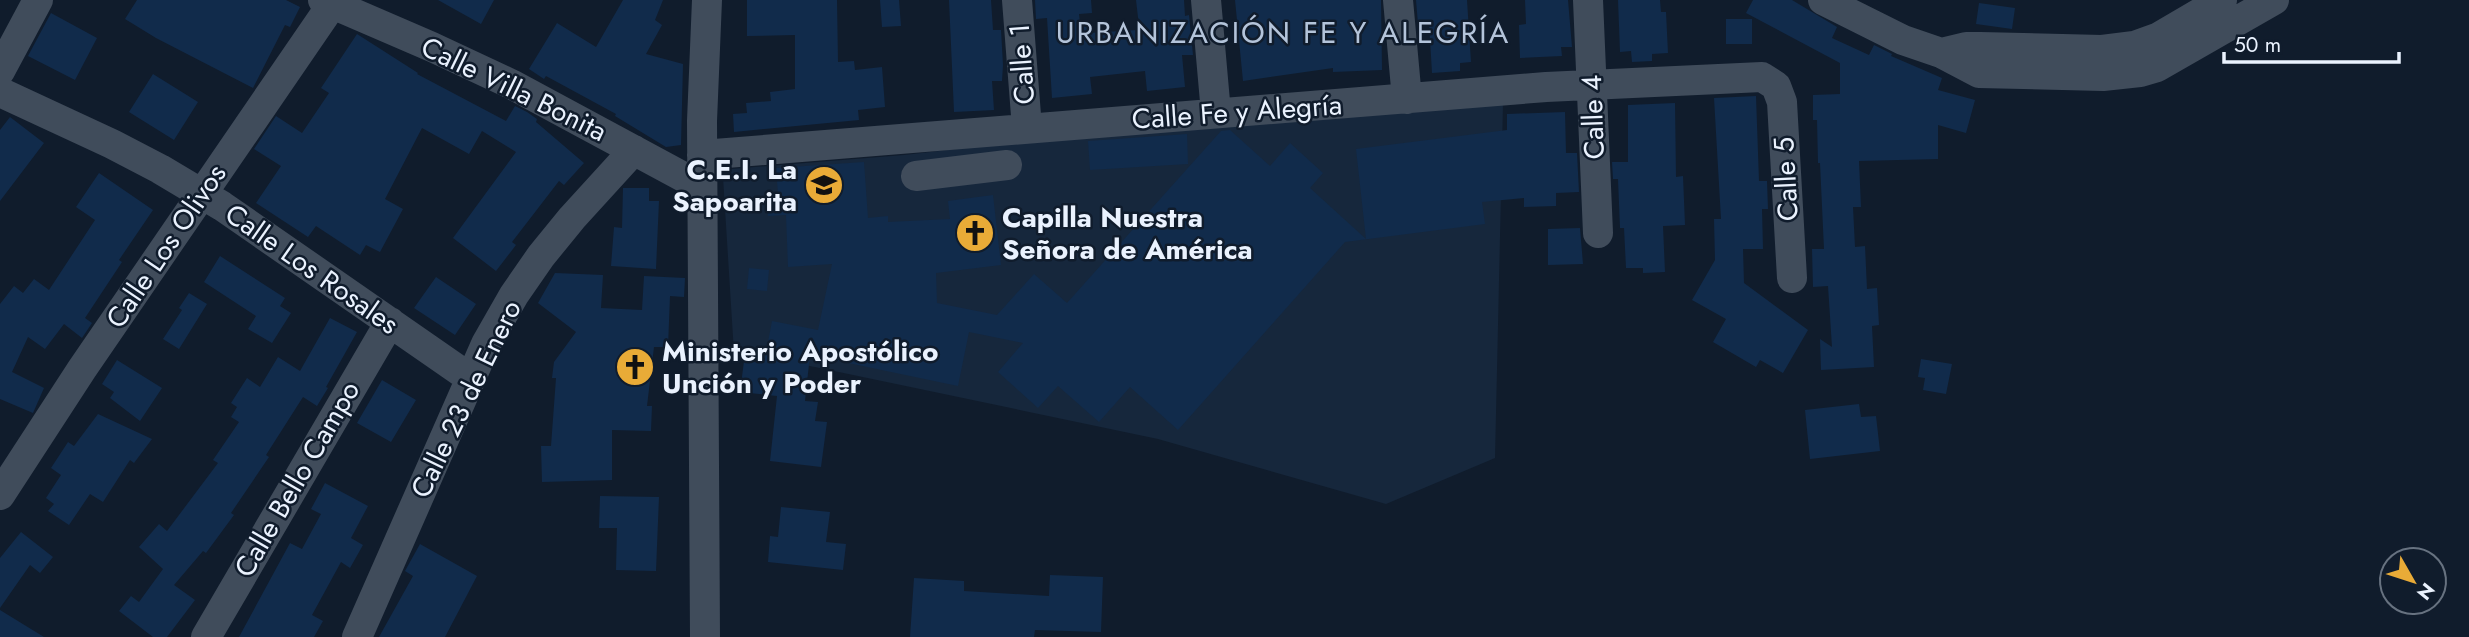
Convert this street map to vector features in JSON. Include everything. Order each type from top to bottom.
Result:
[{"type":"street","points":[[0,71],[38,0]]},
{"type":"street","points":[[705,637],[702,155],[707,0]]},
{"type":"street","name":"Calle 1","points":[[1017,0],[1027,128]]},
{"type":"street","points":[[1206,0],[1216,113]]},
{"type":"street","points":[[1398,0],[1406,99]]},
{"type":"street","name":"Calle 4","points":[[1588,0],[1598,233]]},
{"type":"street","points":[[1823,0],[1903,40],[1941,53],[1979,73],[2103,76],[2125,75],[2164,63],[2274,0]]},
{"type":"street","points":[[1941,53],[1980,47],[2122,49],[2147,43],[2222,0]]},
{"type":"street","name":"Calle Villa Bonita","points":[[330,1],[475,66],[702,187]]},
{"type":"street","name":"Calle Los Olivos","points":[[0,495],[330,1]]},
{"type":"street","name":"Calle Fe y Alegría","points":[[702,155],[1592,85],[1751,76],[1762,77],[1772,83]]},
{"type":"street","name":"Calle 5","points":[[1772,83],[1782,102],[1792,278]]},
{"type":"street","name":"Calle Los Rosales","points":[[0,92],[113,144],[201,194],[470,378]]},
{"type":"street","points":[[945,135],[949,172]]},
{"type":"street","name":"Calle 23 de Enero","points":[[357,637],[486,344],[514,295],[541,256],[634,150]]},
{"type":"street","points":[[916,176],[1007,164]]},
{"type":"street","name":"Calle Bello Campo","points":[[206,637],[390,322]]},
{"type":"shaded area","points":[[1503,104],[1495,458],[1386,504],[1158,439],[815,367],[734,353],[723,177],[731,169],[904,155],[1088,134]]},
{"type":"building","points":[[137,0],[286,0],[300,7],[290,27],[285,25],[253,88],[125,19]]},
{"type":"building","points":[[438,0],[494,0],[481,24]]},
{"type":"building","points":[[623,0],[663,0],[655,20],[662,25],[646,54],[683,64],[681,145],[666,147],[615,116],[616,114],[529,69],[557,23],[596,47]]},
{"type":"building","points":[[747,0],[837,0],[838,62],[854,61],[855,70],[882,67],[885,107],[858,110],[859,120],[734,132],[733,114],[747,113],[746,103],[771,101],[770,92],[795,89],[795,35],[747,36]]},
{"type":"building","points":[[880,0],[899,0],[901,26],[882,27]]},
{"type":"building","points":[[949,0],[991,0],[993,30],[1001,30],[1003,65],[1002,81],[992,81],[994,110],[954,112]]},
{"type":"building","points":[[1035,0],[1091,0],[1092,13],[1079,14],[1080,23],[1088,22],[1089,33],[1137,30],[1139,26],[1136,0],[1184,0],[1185,16],[1189,15],[1193,55],[1182,55],[1185,87],[1147,91],[1145,71],[1090,77],[1092,94],[1052,98],[1047,18],[1036,19]]},
{"type":"building","points":[[1235,0],[1381,0],[1382,70],[1333,72],[1333,68],[1243,81]]},
{"type":"building","points":[[1416,0],[1467,0],[1471,62],[1460,63],[1460,71],[1432,73],[1429,23],[1418,24]]},
{"type":"building","points":[[1525,0],[1568,0],[1572,47],[1561,47],[1562,56],[1520,58],[1519,25],[1526,24]]},
{"type":"building","points":[[1618,0],[1660,0],[1661,12],[1666,12],[1668,53],[1652,54],[1652,61],[1632,62],[1631,51],[1620,52]]},
{"type":"building","points":[[1753,0],[1792,0],[1837,27],[1832,38],[1869,55],[1874,45],[1892,54],[1891,56],[1942,78],[1938,90],[1975,100],[1966,133],[1938,125],[1938,159],[1859,161],[1861,207],[1853,207],[1855,247],[1865,246],[1867,289],[1877,288],[1879,325],[1872,326],[1874,367],[1821,370],[1820,339],[1832,347],[1828,286],[1813,287],[1812,249],[1824,249],[1817,120],[1813,120],[1813,95],[1840,94],[1840,63],[1746,13]]},
{"type":"building","points":[[1979,3],[2015,8],[2012,29],[1976,24]]},
{"type":"building","points":[[51,13],[97,38],[75,80],[28,56]]},
{"type":"building","points":[[1726,19],[1752,19],[1752,44],[1726,44]]},
{"type":"building","points":[[357,34],[417,74],[506,121],[515,106],[527,112],[584,163],[564,185],[559,181],[512,242],[516,245],[496,271],[453,238],[516,152],[482,131],[469,154],[422,128],[385,199],[403,209],[380,252],[366,245],[360,255],[316,226],[308,237],[256,203],[281,166],[254,149],[276,116],[302,133],[329,93],[321,88]]},
{"type":"building","points":[[153,74],[198,102],[174,140],[129,112]]},
{"type":"building","points":[[1756,96],[1759,181],[1767,181],[1768,209],[1762,209],[1763,249],[1743,249],[1744,283],[1808,330],[1783,373],[1760,360],[1756,367],[1713,342],[1726,319],[1692,300],[1715,260],[1714,219],[1721,219],[1714,98]]},
{"type":"building","points":[[1675,103],[1676,177],[1683,176],[1685,225],[1663,226],[1665,272],[1643,273],[1643,268],[1626,268],[1624,228],[1620,228],[1618,179],[1613,179],[1612,162],[1628,162],[1628,105]]},
{"type":"building","points":[[1565,112],[1566,153],[1577,153],[1579,192],[1556,193],[1556,206],[1524,207],[1524,198],[1482,202],[1485,224],[1345,242],[1178,430],[1130,387],[1099,422],[1058,386],[1038,408],[998,372],[1023,343],[969,332],[958,386],[810,355],[805,401],[818,402],[815,421],[827,422],[821,467],[770,461],[777,396],[740,392],[744,361],[764,363],[772,321],[818,330],[832,264],[788,267],[786,215],[768,216],[767,195],[778,194],[776,168],[864,162],[868,218],[888,216],[888,222],[950,219],[948,201],[993,195],[1001,265],[936,273],[937,303],[997,315],[1034,274],[1067,303],[1221,131],[1230,130],[1270,166],[1290,143],[1323,173],[1310,188],[1366,239],[1356,149],[1507,130],[1507,114]]},
{"type":"building","points":[[10,117],[44,143],[0,201],[0,130]]},
{"type":"building","points":[[1187,134],[1188,164],[1090,170],[1088,141]]},
{"type":"building","points":[[99,173],[153,210],[119,260],[122,262],[85,318],[92,323],[82,338],[64,324],[45,349],[28,337],[12,372],[44,388],[33,413],[0,399],[0,304],[14,286],[23,293],[34,279],[49,290],[95,220],[76,207]]},
{"type":"building","points":[[623,188],[649,188],[649,201],[659,201],[656,269],[611,266],[614,227],[622,228]]},
{"type":"building","points":[[1580,228],[1583,264],[1548,265],[1548,229]]},
{"type":"building","points":[[220,256],[285,298],[280,306],[291,313],[272,343],[248,329],[256,316],[204,282]]},
{"type":"building","points":[[749,268],[769,270],[767,291],[747,289]]},
{"type":"building","points":[[555,273],[603,275],[601,308],[642,310],[644,276],[685,278],[684,297],[670,296],[668,347],[654,347],[647,406],[652,406],[651,431],[612,430],[612,480],[542,482],[541,446],[551,446],[556,378],[552,378],[554,362],[576,332],[538,303]]},
{"type":"building","points":[[436,277],[476,304],[455,335],[414,308]]},
{"type":"building","points":[[189,293],[207,304],[179,349],[163,339],[182,310],[179,308]]},
{"type":"building","points":[[330,318],[357,332],[326,387],[328,388],[317,406],[303,397],[266,455],[269,457],[231,513],[234,515],[206,553],[203,551],[174,585],[195,600],[167,637],[153,637],[119,611],[131,596],[139,602],[163,569],[139,547],[159,524],[167,531],[218,463],[213,460],[239,422],[231,417],[237,407],[231,403],[247,378],[260,387],[278,357],[300,371]]},
{"type":"building","points":[[1921,359],[1952,364],[1946,394],[1923,390],[1925,378],[1918,377]]},
{"type":"building","points":[[117,360],[162,388],[140,421],[110,398],[114,392],[102,384]]},
{"type":"building","points":[[382,380],[416,400],[391,442],[357,423]]},
{"type":"building","points":[[1859,404],[1861,417],[1876,416],[1880,451],[1810,459],[1805,410]]},
{"type":"building","points":[[98,414],[152,439],[134,463],[130,460],[103,502],[90,494],[69,525],[48,511],[54,504],[46,498],[61,475],[51,468],[68,442],[74,446]]},
{"type":"building","points":[[325,483],[368,506],[351,538],[363,545],[350,568],[341,562],[312,615],[323,621],[314,637],[239,637],[290,543],[302,549],[321,514],[311,509]]},
{"type":"building","points":[[600,496],[659,497],[656,571],[616,570],[617,528],[599,528]]},
{"type":"building","points":[[781,507],[830,512],[826,542],[846,544],[843,570],[768,562],[770,536],[778,537]]},
{"type":"building","points":[[21,532],[53,557],[40,573],[30,565],[0,608],[0,558]]},
{"type":"building","points":[[420,544],[477,576],[445,637],[379,637],[413,576],[405,571]]},
{"type":"building","points":[[1050,575],[1103,577],[1101,632],[1035,630],[1034,637],[910,637],[914,578],[964,581],[964,591],[1049,596]]},
{"type":"building","points":[[0,610],[44,637],[0,637]]},
{"type":"place","name":"C.E.I. La Sapoarita","points":[[824,185]]},
{"type":"place","name":"Capilla Nuestra Señora de América","points":[[975,233]]},
{"type":"place","name":"Ministerio Apostólico Unción y Poder","points":[[635,367]]},
{"type":"district","name":"URBANIZACIÓN FE Y ALEGRÍA","points":[[1283,32]]}]
